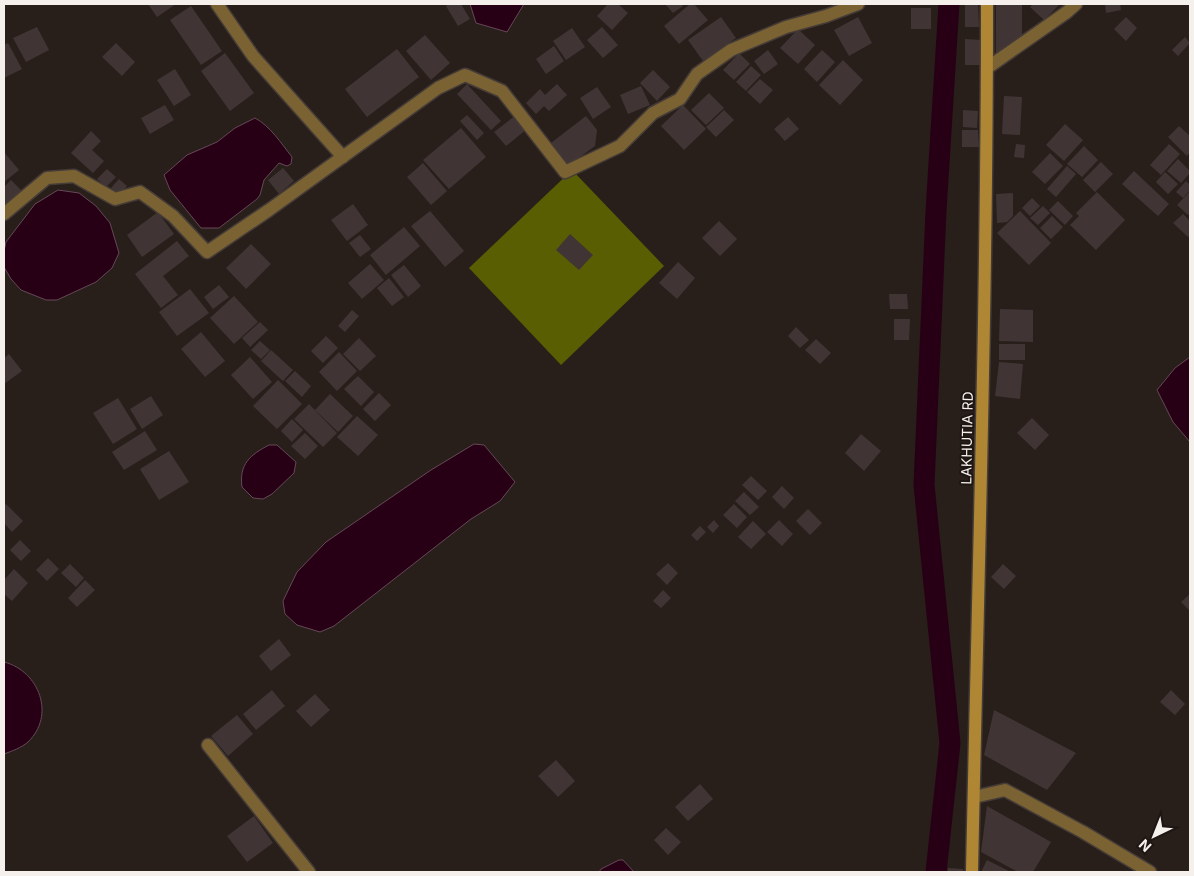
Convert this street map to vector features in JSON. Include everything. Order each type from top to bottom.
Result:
[{"type":"street","points":[[217,4],[253,56],[343,156]]},
{"type":"street","points":[[4,214],[47,178],[74,176],[116,199],[140,192],[174,216],[207,252],[269,210],[438,88],[465,75],[502,91],[565,172],[620,146],[653,113],[680,100],[697,74],[731,50],[786,27],[826,16],[858,4]]},
{"type":"street","name":"LAKHUTIA RD","points":[[972,872],[984,379],[986,4]]},
{"type":"street","points":[[987,68],[1076,4]]},
{"type":"street","points":[[208,746],[309,872]]},
{"type":"street","points":[[974,796],[1005,790],[1083,832],[1150,872]]},
{"type":"shaded area","points":[[470,4],[524,4],[507,32],[476,23]]},
{"type":"shaded area","points":[[255,118],[270,130],[292,157],[291,164],[287,166],[279,163],[264,180],[257,199],[219,228],[201,228],[170,190],[164,175],[187,155],[217,142],[235,128]]},
{"type":"shaded area","points":[[572,170],[664,266],[561,365],[469,268]]},
{"type":"shaded area","points":[[58,190],[79,193],[96,206],[110,223],[119,253],[112,268],[96,282],[57,300],[46,300],[21,290],[11,279],[4,267],[4,251],[6,242],[35,204]]},
{"type":"shaded area","points":[[1190,357],[1190,442],[1173,422],[1157,390],[1175,368]]},
{"type":"shaded area","points":[[474,444],[484,445],[515,482],[500,501],[471,519],[334,626],[320,632],[297,625],[285,614],[283,601],[297,572],[326,542],[431,470]]},
{"type":"shaded area","points":[[269,445],[277,445],[296,462],[294,473],[272,494],[263,499],[253,498],[242,487],[242,472],[251,457]]},
{"type":"shaded area","points":[[4,662],[26,674],[40,695],[42,707],[41,719],[36,731],[28,742],[4,754]]},
{"type":"shaded area","points":[[619,860],[623,860],[634,872],[599,872],[601,869]]},
{"type":"building","points":[[148,4],[176,4],[157,17]]},
{"type":"building","points":[[449,4],[461,4],[470,19],[458,26],[446,6]]},
{"type":"building","points":[[608,4],[618,4],[628,13],[612,30],[597,16]]},
{"type":"building","points":[[665,4],[681,4],[683,6],[673,13]]},
{"type":"building","points":[[690,4],[694,4],[708,20],[679,44],[664,26]]},
{"type":"building","points":[[965,4],[978,4],[979,27],[965,27]]},
{"type":"building","points":[[996,4],[1022,4],[1022,39],[996,56]]},
{"type":"building","points":[[1033,4],[1060,4],[1044,20],[1030,7]]},
{"type":"building","points":[[1105,4],[1120,4],[1121,10],[1106,13]]},
{"type":"building","points":[[191,6],[222,51],[201,65],[170,20]]},
{"type":"building","points":[[911,8],[931,8],[931,29],[911,29]]},
{"type":"building","points":[[721,17],[736,38],[703,61],[688,40]]},
{"type":"building","points":[[858,17],[872,43],[849,56],[834,30]]},
{"type":"building","points":[[1126,17],[1137,28],[1126,41],[1114,29]]},
{"type":"building","points":[[37,27],[49,50],[26,62],[13,38]]},
{"type":"building","points":[[602,27],[618,45],[603,58],[587,40]]},
{"type":"building","points":[[572,28],[585,47],[566,60],[553,41]]},
{"type":"building","points":[[798,29],[815,45],[798,64],[780,48]]},
{"type":"building","points":[[425,35],[450,63],[431,80],[406,51]]},
{"type":"building","points":[[1185,37],[1190,43],[1178,56],[1172,50]]},
{"type":"building","points":[[965,39],[981,40],[981,65],[965,65]]},
{"type":"building","points":[[8,43],[22,69],[4,78],[4,45]]},
{"type":"building","points":[[116,43],[135,62],[122,76],[102,57]]},
{"type":"building","points":[[554,46],[564,61],[546,74],[536,59]]},
{"type":"building","points":[[397,49],[419,77],[367,117],[345,89]]},
{"type":"building","points":[[768,50],[778,64],[764,74],[754,61]]},
{"type":"building","points":[[822,50],[835,62],[817,82],[804,69]]},
{"type":"building","points":[[225,53],[254,93],[230,111],[201,71]]},
{"type":"building","points":[[739,53],[750,64],[734,80],[723,70]]},
{"type":"building","points":[[843,60],[863,80],[840,105],[819,85]]},
{"type":"building","points":[[751,66],[761,75],[746,91],[736,82]]},
{"type":"building","points":[[175,69],[191,95],[174,106],[157,80]]},
{"type":"building","points":[[653,70],[670,87],[657,101],[640,83]]},
{"type":"building","points":[[760,79],[773,90],[760,104],[747,92]]},
{"type":"building","points":[[467,84],[501,121],[491,130],[457,94]]},
{"type":"building","points":[[557,84],[567,95],[549,111],[544,106],[536,114],[526,103],[540,89],[545,95]]},
{"type":"building","points":[[641,86],[650,105],[628,114],[620,95]]},
{"type":"building","points":[[597,87],[611,107],[593,119],[580,98]]},
{"type":"building","points":[[709,93],[724,108],[706,125],[691,110]]},
{"type":"building","points":[[1004,96],[1022,97],[1020,135],[1002,134]]},
{"type":"building","points":[[165,105],[174,120],[150,134],[141,118]]},
{"type":"building","points":[[683,105],[706,129],[684,150],[661,126]]},
{"type":"building","points":[[724,110],[734,120],[716,137],[706,127]]},
{"type":"building","points":[[963,110],[978,111],[977,128],[963,127]]},
{"type":"building","points":[[467,115],[484,133],[477,140],[460,121]]},
{"type":"building","points":[[516,115],[527,129],[506,146],[494,132]]},
{"type":"building","points":[[586,116],[597,130],[595,146],[565,168],[547,146]]},
{"type":"building","points":[[788,117],[799,129],[785,141],[774,129]]},
{"type":"building","points":[[1065,124],[1083,140],[1064,161],[1046,145]]},
{"type":"building","points":[[1179,126],[1190,136],[1190,152],[1187,156],[1168,137]]},
{"type":"building","points":[[461,128],[486,157],[449,189],[423,160]]},
{"type":"building","points":[[962,130],[978,130],[979,147],[962,147]]},
{"type":"building","points":[[91,131],[101,141],[92,150],[104,161],[93,173],[71,153]]},
{"type":"building","points":[[1016,144],[1025,145],[1024,158],[1014,157]]},
{"type":"building","points":[[1169,144],[1180,154],[1161,175],[1150,165]]},
{"type":"building","points":[[1084,146],[1098,160],[1082,177],[1067,164]]},
{"type":"building","points":[[4,152],[19,170],[4,182]]},
{"type":"building","points":[[1050,153],[1063,166],[1045,184],[1032,172]]},
{"type":"building","points":[[1178,159],[1190,171],[1181,183],[1167,171]]},
{"type":"building","points":[[1101,162],[1113,174],[1095,192],[1083,180]]},
{"type":"building","points":[[423,163],[447,191],[431,205],[407,177]]},
{"type":"building","points":[[1067,166],[1076,174],[1056,197],[1047,189]]},
{"type":"building","points":[[283,168],[294,181],[279,194],[268,180]]},
{"type":"building","points":[[107,169],[116,177],[106,187],[97,179]]},
{"type":"building","points":[[1134,171],[1169,204],[1158,216],[1122,184]]},
{"type":"building","points":[[1165,172],[1178,184],[1168,194],[1156,182]]},
{"type":"building","points":[[119,179],[127,186],[119,195],[111,188]]},
{"type":"building","points":[[11,180],[22,191],[4,207],[4,187]]},
{"type":"building","points":[[1186,181],[1190,185],[1190,190],[1183,198],[1176,192]]},
{"type":"building","points":[[1190,191],[1190,213],[1188,215],[1177,205]]},
{"type":"building","points":[[1097,192],[1125,220],[1096,250],[1070,225],[1079,216],[1076,213]]},
{"type":"building","points":[[1013,193],[1013,216],[1007,222],[997,223],[996,194]]},
{"type":"building","points":[[1032,198],[1040,206],[1030,216],[1022,208]]},
{"type":"building","points":[[1058,201],[1073,216],[1065,225],[1049,210]]},
{"type":"building","points":[[353,204],[368,225],[347,241],[331,220]]},
{"type":"building","points":[[1043,206],[1050,213],[1038,225],[1030,218]]},
{"type":"building","points":[[430,211],[464,251],[445,267],[411,226]]},
{"type":"building","points":[[1020,211],[1051,243],[1029,265],[997,233]]},
{"type":"building","points":[[158,212],[174,234],[142,257],[127,235]]},
{"type":"building","points":[[1183,214],[1189,220],[1190,218],[1190,235],[1188,237],[1173,223]]},
{"type":"building","points":[[1052,216],[1063,227],[1051,239],[1040,228]]},
{"type":"building","points":[[719,221],[737,239],[720,256],[702,238]]},
{"type":"building","points":[[404,227],[420,246],[386,275],[370,255]]},
{"type":"building","points":[[570,234],[593,255],[579,270],[556,250]]},
{"type":"building","points":[[360,235],[371,249],[360,257],[349,243]]},
{"type":"building","points":[[177,241],[189,256],[163,276],[178,295],[161,308],[135,274]]},
{"type":"building","points":[[251,244],[271,264],[246,289],[226,268]]},
{"type":"building","points":[[678,262],[695,278],[677,299],[659,283]]},
{"type":"building","points":[[370,264],[384,280],[362,299],[348,283]]},
{"type":"building","points":[[404,265],[421,286],[408,297],[391,275]]},
{"type":"building","points":[[389,278],[404,297],[392,306],[377,288]]},
{"type":"building","points":[[219,285],[229,297],[213,309],[204,297]]},
{"type":"building","points":[[190,289],[209,313],[177,336],[159,312]]},
{"type":"building","points":[[889,294],[907,294],[908,309],[890,309]]},
{"type":"building","points":[[234,296],[258,322],[234,344],[210,318]]},
{"type":"building","points":[[1000,309],[1033,310],[1033,342],[999,341]]},
{"type":"building","points":[[352,310],[359,316],[345,332],[338,326]]},
{"type":"building","points":[[894,319],[910,319],[909,340],[894,340]]},
{"type":"building","points":[[260,322],[268,330],[250,347],[242,338]]},
{"type":"building","points":[[796,327],[809,340],[800,348],[788,336]]},
{"type":"building","points":[[201,332],[225,361],[205,377],[181,349]]},
{"type":"building","points":[[326,336],[338,348],[323,363],[311,351]]},
{"type":"building","points":[[359,338],[376,356],[360,371],[343,354]]},
{"type":"building","points":[[816,339],[831,353],[820,364],[805,350]]},
{"type":"building","points":[[260,341],[270,350],[261,359],[251,350]]},
{"type":"building","points":[[999,344],[1025,344],[1025,360],[999,360]]},
{"type":"building","points":[[271,350],[293,370],[283,381],[261,361]]},
{"type":"building","points":[[339,352],[357,371],[337,391],[319,372]]},
{"type":"building","points":[[9,354],[22,371],[4,384],[4,358]]},
{"type":"building","points":[[250,357],[272,382],[253,399],[231,375]]},
{"type":"building","points":[[999,362],[1023,364],[1020,399],[995,396]]},
{"type":"building","points":[[295,371],[311,386],[302,397],[285,381]]},
{"type":"building","points":[[358,376],[374,392],[361,406],[344,389]]},
{"type":"building","points":[[278,380],[302,404],[277,429],[253,406]]},
{"type":"building","points":[[379,393],[391,405],[375,421],[363,409]]},
{"type":"building","points":[[330,394],[353,416],[338,432],[315,410]]},
{"type":"building","points":[[151,396],[163,415],[142,429],[130,409]]},
{"type":"building","points":[[118,398],[137,429],[113,444],[93,413]]},
{"type":"building","points":[[309,404],[337,433],[323,447],[294,419]]},
{"type":"building","points":[[357,416],[378,435],[358,456],[337,437]]},
{"type":"building","points":[[1032,418],[1049,435],[1035,450],[1017,433]]},
{"type":"building","points":[[292,419],[303,430],[292,442],[281,431]]},
{"type":"building","points":[[145,431],[157,450],[124,470],[112,452]]},
{"type":"building","points":[[305,433],[318,446],[305,459],[291,446]]},
{"type":"building","points":[[861,434],[881,451],[864,471],[845,453]]},
{"type":"building","points":[[169,451],[189,482],[159,500],[140,469]]},
{"type":"building","points":[[751,476],[767,491],[758,500],[742,485]]},
{"type":"building","points":[[782,486],[794,498],[784,509],[772,497]]},
{"type":"building","points":[[744,492],[759,507],[750,515],[735,501]]},
{"type":"building","points":[[6,504],[23,521],[12,532],[4,523],[4,506]]},
{"type":"building","points":[[734,504],[747,517],[737,528],[723,515]]},
{"type":"building","points":[[808,509],[822,523],[810,535],[796,521]]},
{"type":"building","points":[[714,520],[719,526],[713,533],[707,527]]},
{"type":"building","points":[[779,520],[793,534],[782,546],[767,532]]},
{"type":"building","points":[[753,521],[766,534],[751,549],[738,537]]},
{"type":"building","points":[[700,526],[706,532],[697,541],[691,535]]},
{"type":"building","points":[[20,540],[31,551],[21,561],[10,550]]},
{"type":"building","points":[[48,558],[59,569],[47,581],[36,570]]},
{"type":"building","points":[[668,563],[678,573],[667,585],[656,574]]},
{"type":"building","points":[[70,564],[84,578],[76,587],[61,573]]},
{"type":"building","points":[[1003,564],[1016,576],[1004,589],[991,577]]},
{"type":"building","points":[[14,569],[28,583],[12,601],[4,594],[4,580]]},
{"type":"building","points":[[85,580],[95,590],[77,607],[68,598]]},
{"type":"building","points":[[663,590],[671,598],[661,608],[653,601]]},
{"type":"building","points":[[1190,594],[1190,611],[1181,602]]},
{"type":"building","points":[[279,639],[291,655],[271,671],[259,656]]},
{"type":"building","points":[[272,690],[285,706],[256,730],[243,714]]},
{"type":"building","points":[[1171,690],[1185,704],[1175,715],[1160,702]]},
{"type":"building","points":[[315,694],[330,710],[311,727],[296,711]]},
{"type":"building","points":[[994,710],[1076,753],[1047,790],[984,755]]},
{"type":"building","points":[[237,715],[253,734],[228,756],[211,736]]},
{"type":"building","points":[[556,760],[575,781],[558,797],[538,776]]},
{"type":"building","points":[[700,784],[713,799],[688,821],[675,807]]},
{"type":"building","points":[[987,806],[1051,842],[1033,872],[1018,872],[981,852]]},
{"type":"building","points":[[254,816],[273,843],[247,862],[227,836]]},
{"type":"building","points":[[666,828],[681,842],[668,855],[654,840]]},
{"type":"building","points":[[987,860],[1011,872],[981,872]]},
{"type":"building","points":[[948,868],[963,869],[963,872],[948,872]]},
{"type":"waterway","points":[[936,872],[950,743],[924,485],[936,211],[949,4]]}]
